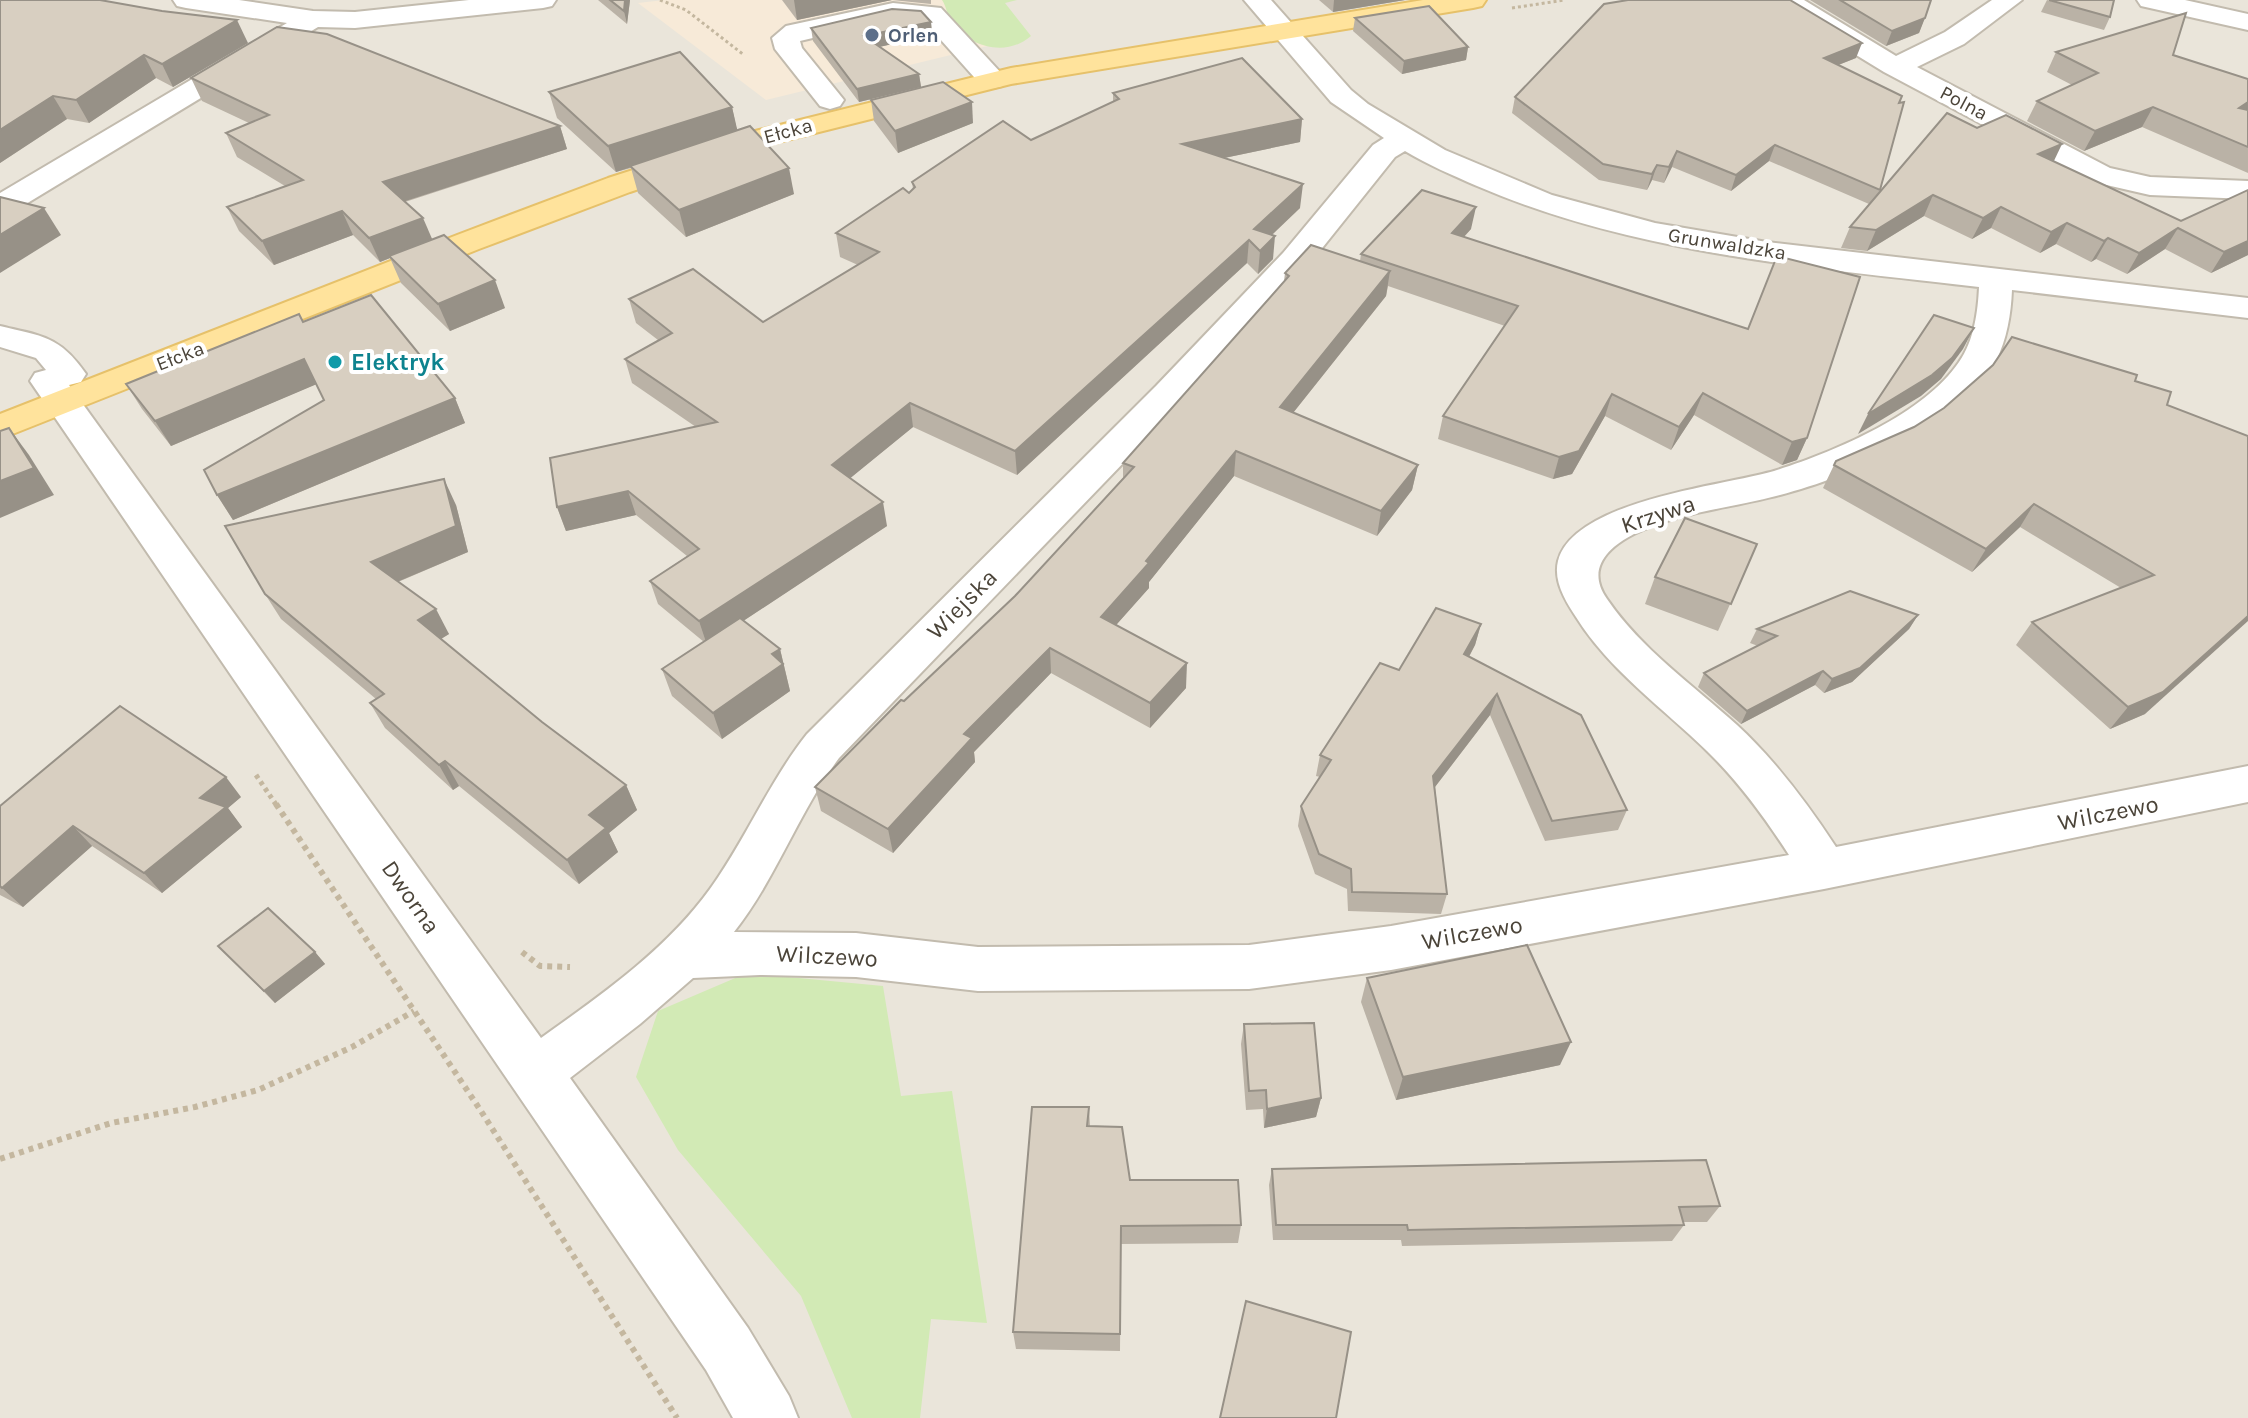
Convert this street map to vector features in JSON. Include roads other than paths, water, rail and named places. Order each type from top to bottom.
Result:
[{"type":"main road","name":"Ełcka","points":[[0,427],[60,386],[451,224],[599,170],[830,100],[986,73],[1125,55],[1270,16],[1393,0]]},
{"type":"main road","name":"Ełcka","points":[[1270,16],[1473,0]]},
{"type":"main road","name":"Ełcka","points":[[0,399],[60,386],[690,161],[986,73]]},
{"type":"street","points":[[186,0],[313,19],[389,18],[543,0]]},
{"type":"street","name":"Polna","points":[[1785,0],[1894,66],[2100,175],[2150,186],[2248,190]]},
{"type":"street","points":[[1894,66],[1932,53],[1957,39],[2009,0]]},
{"type":"street","points":[[2150,0],[2248,22]]},
{"type":"street","points":[[830,100],[789,49],[786,38],[796,32],[893,11],[932,14],[986,73]]},
{"type":"street","name":"Grunwaldzka","points":[[1270,16],[1341,96],[1403,140],[1502,188],[1615,224],[1767,252],[2248,308]]},
{"type":"street","points":[[0,206],[313,19]]},
{"type":"street","name":"Wiejska","points":[[535,1073],[629,1005],[684,956],[744,879],[798,776],[823,746],[1169,394],[1295,260],[1384,151],[1403,140]]},
{"type":"street","name":"Krzywa","points":[[1824,869],[1790,816],[1739,756],[1610,630],[1582,592],[1577,565],[1585,550],[1605,533],[1628,520],[1673,505],[1779,483],[1850,454],[1926,413],[1973,370],[1983,351],[1996,292],[1995,278]]},
{"type":"street","name":"Dworna","points":[[0,336],[48,350],[60,386],[727,1349],[767,1418]]},
{"type":"street","name":"Wilczewo","points":[[684,956],[760,953],[856,955],[978,969],[1249,967],[1391,948],[1824,869],[2248,784]]},
{"type":"place","name":"Orlen","points":[[872,35]]},
{"type":"place","name":"Elektryk","points":[[335,362]]}]
